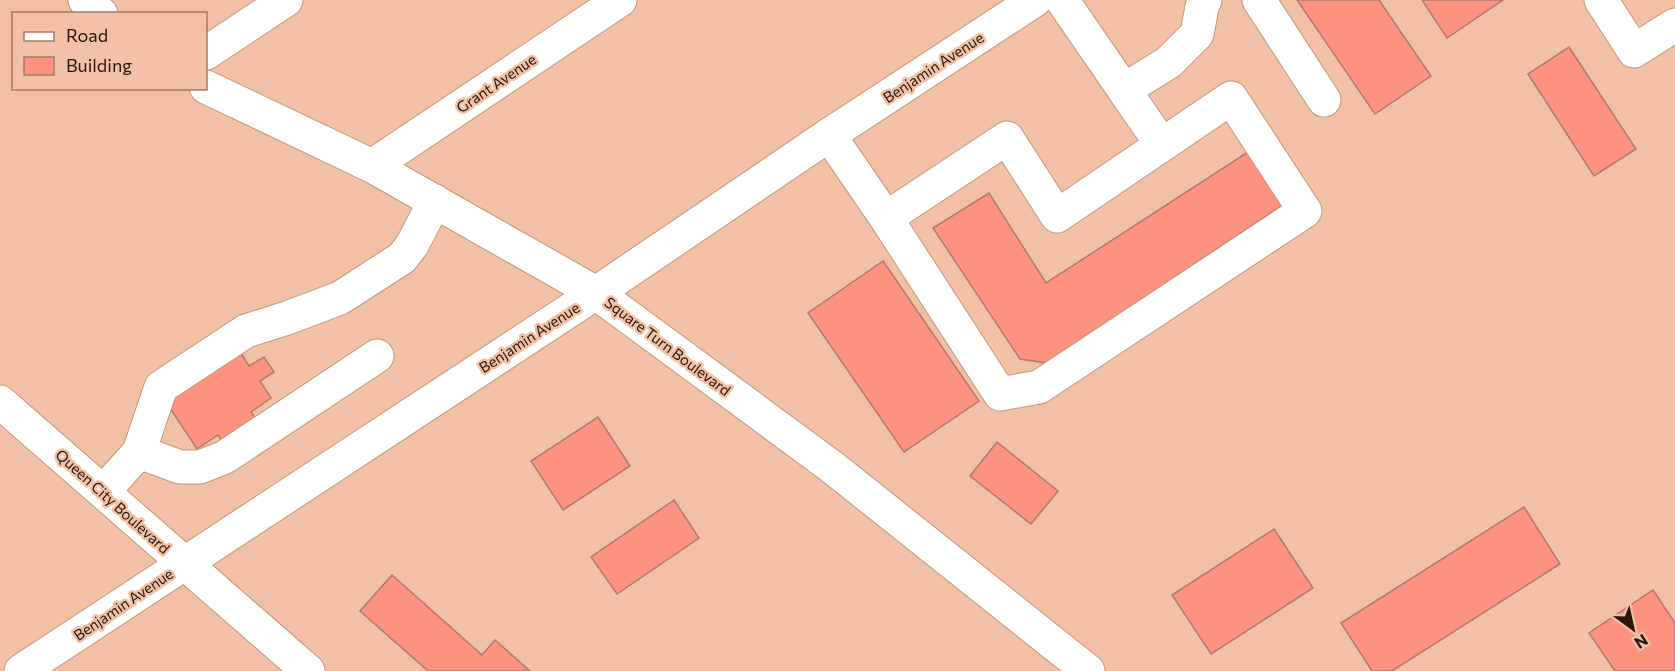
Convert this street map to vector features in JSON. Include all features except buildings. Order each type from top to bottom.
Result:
[{"type":"street","points":[[85,0],[99,12]]},
{"type":"street","points":[[207,52],[286,0]]},
{"type":"street","name":"Grant Avenue","points":[[372,166],[620,0]]},
{"type":"street","name":"Benjamin Avenue","points":[[21,671],[1035,0]]},
{"type":"street","points":[[1062,0],[1162,145]]},
{"type":"street","points":[[1124,90],[1169,62],[1197,34],[1205,0]]},
{"type":"street","points":[[1258,0],[1324,100]]},
{"type":"street","points":[[1602,0],[1634,51],[1675,25]]},
{"type":"street","name":"Square Turn Boulevard","points":[[207,87],[372,166],[596,292],[832,468],[1088,671]]},
{"type":"street","points":[[829,135],[886,218],[1000,394],[1039,387],[1305,211],[1232,98],[1057,216],[1007,138],[886,218]]},
{"type":"street","points":[[104,491],[138,452],[161,387],[246,331],[340,298],[402,258],[412,245],[435,201]]},
{"type":"street","points":[[138,452],[180,467],[200,467],[225,457],[377,356]]},
{"type":"street","name":"Queen City Boulevard","points":[[0,402],[308,671]]}]
